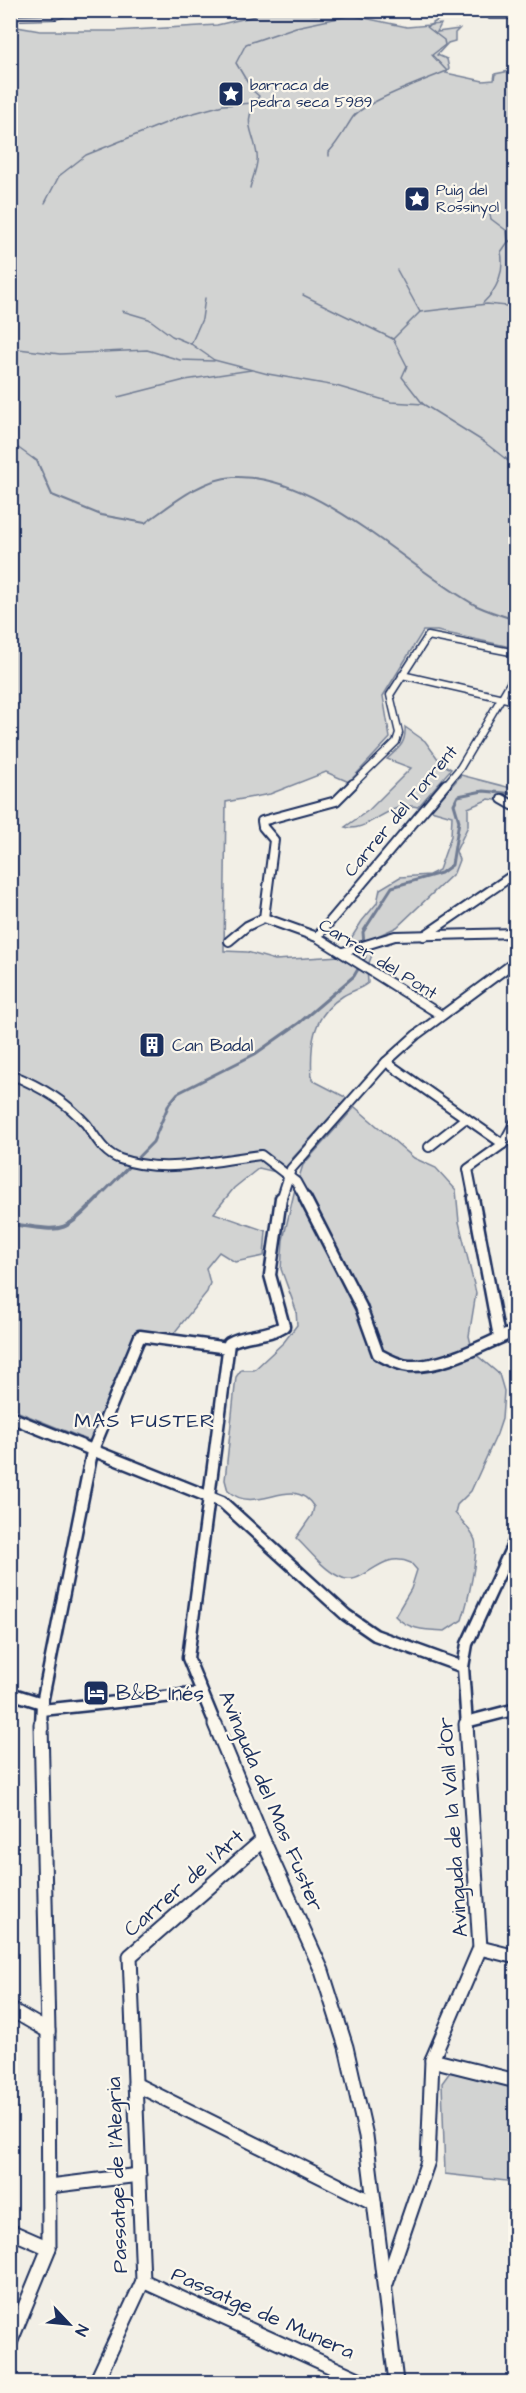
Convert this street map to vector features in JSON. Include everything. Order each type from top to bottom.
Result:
[{"type":"street","points":[[10,18],[74,14],[78,10]]},
{"type":"street","points":[[488,10],[490,17],[516,17]]},
{"type":"street","points":[[229,941],[254,922],[264,918],[274,845],[262,820],[326,805],[348,792],[398,738],[390,695],[428,636],[433,635],[516,652]]},
{"type":"street","name":"Carrer del Torrent","points":[[317,937],[460,768],[516,673]]},
{"type":"street","points":[[402,675],[516,701]]},
{"type":"street","points":[[502,799],[516,807]]},
{"type":"street","points":[[424,936],[516,873]]},
{"type":"street","name":"Carrer del Pont","points":[[264,918],[317,937],[441,1015]]},
{"type":"street","points":[[343,952],[394,936],[516,933]]},
{"type":"street","points":[[10,2343],[49,2248],[48,2031],[40,1752],[42,1706],[92,1452],[140,1336],[228,1348],[229,1343],[239,1336],[275,1334],[284,1326],[270,1275],[279,1206],[291,1169],[386,1062],[441,1015],[516,961]]},
{"type":"street","points":[[386,1062],[503,1144]]},
{"type":"street","points":[[10,1074],[40,1086],[85,1123],[100,1145],[119,1159],[161,1167],[261,1155],[289,1175],[296,1182],[334,1251],[361,1306],[378,1354],[392,1362],[410,1367],[434,1362],[516,1330]]},
{"type":"street","points":[[429,1147],[466,1118]]},
{"type":"street","points":[[500,1337],[468,1169],[503,1144],[516,1120]]},
{"type":"street","name":"Avinguda del Mas Fuster","points":[[228,1348],[188,1658],[263,1840],[322,1971],[346,2047],[366,2136],[396,2382]]},
{"type":"street","points":[[10,1417],[92,1452],[222,1502],[346,1615],[375,1635],[462,1666]]},
{"type":"street","name":"Avinguda de la Vall d'Or","points":[[385,2287],[429,2161],[432,2060],[480,1948],[462,1666],[467,1644],[516,1538]]},
{"type":"street","points":[[10,1693],[42,1706],[202,1692]]},
{"type":"street","points":[[466,1722],[516,1709]]},
{"type":"street","name":"Carrer de l'Art","points":[[130,1956],[263,1840]]},
{"type":"street","points":[[480,1948],[516,1957]]},
{"type":"street","name":"Passatge de l'Alegria","points":[[100,2380],[143,2281],[130,1956]]},
{"type":"street","points":[[10,2009],[48,2031]]},
{"type":"street","points":[[432,2060],[516,2081]]},
{"type":"street","points":[[135,2084],[374,2203]]},
{"type":"street","points":[[50,2186],[139,2175]]},
{"type":"street","points":[[10,2231],[49,2248]]},
{"type":"street","name":"Passatge de Munera","points":[[143,2281],[365,2382]]},
{"type":"shaded area","points":[[285,10],[315,14],[336,12],[407,27],[441,24],[437,32],[459,29],[455,33],[455,41],[448,43],[437,55],[447,59],[449,69],[446,73],[483,81],[494,80],[495,74],[515,70],[515,648],[437,631],[423,631],[383,696],[390,738],[349,782],[326,772],[270,794],[226,802],[224,951],[247,952],[275,960],[340,956],[362,921],[377,903],[380,889],[400,877],[429,875],[439,870],[451,836],[452,816],[431,810],[461,775],[515,789],[515,803],[489,799],[468,808],[468,826],[456,851],[459,860],[454,873],[397,927],[369,940],[372,955],[367,968],[368,983],[332,1004],[319,1022],[312,1044],[312,1080],[347,1098],[293,1158],[284,1174],[259,1168],[234,1188],[214,1213],[266,1231],[264,1256],[235,1262],[219,1252],[206,1268],[210,1283],[207,1292],[174,1333],[139,1330],[90,1441],[11,1409],[11,26],[40,31],[115,31],[217,25],[255,16],[258,12]]},
{"type":"shaded area","points":[[405,727],[425,741],[441,763],[451,769],[418,807],[397,808],[362,826],[345,827],[369,810],[411,768],[387,759],[403,742]]},
{"type":"shaded area","points":[[355,1107],[414,1158],[436,1168],[456,1190],[459,1222],[476,1293],[469,1336],[473,1352],[499,1374],[504,1391],[502,1419],[497,1434],[471,1491],[457,1505],[455,1513],[473,1536],[476,1547],[474,1568],[462,1620],[445,1631],[412,1627],[395,1616],[411,1589],[417,1570],[411,1563],[399,1560],[389,1561],[356,1578],[347,1579],[338,1576],[321,1564],[296,1538],[312,1515],[314,1507],[305,1497],[296,1493],[285,1493],[251,1500],[239,1498],[228,1491],[225,1480],[236,1377],[241,1370],[254,1370],[284,1342],[297,1325],[296,1310],[281,1269],[283,1240],[303,1165]]},
{"type":"shaded area","points":[[450,2072],[515,2088],[515,2182],[445,2174],[442,2083]]},
{"type":"waterway","points":[[250,188],[257,159],[249,120],[259,96],[252,90],[236,63],[246,44],[296,27],[376,10]]},
{"type":"waterway","points":[[329,156],[329,152],[353,117],[360,111],[411,85],[447,71],[432,55],[445,45],[444,40],[427,27],[438,20],[435,10]]},
{"type":"waterway","points":[[45,203],[59,176],[86,155],[183,116],[223,105],[254,103]]},
{"type":"waterway","points":[[489,211],[491,219],[507,231],[508,242]]},
{"type":"waterway","points":[[508,242],[516,238]]},
{"type":"waterway","points":[[483,303],[499,280],[502,266],[501,252],[508,242]]},
{"type":"waterway","points":[[397,270],[420,312]]},
{"type":"waterway","points":[[303,295],[393,339]]},
{"type":"waterway","points":[[191,344],[202,319],[205,298]]},
{"type":"waterway","points":[[420,312],[487,304],[516,307]]},
{"type":"waterway","points":[[122,311],[149,319],[172,336],[191,344]]},
{"type":"waterway","points":[[393,339],[420,312]]},
{"type":"waterway","points":[[393,339],[407,366],[402,377],[423,404]]},
{"type":"waterway","points":[[191,344],[214,360],[268,374],[336,386],[391,402],[423,404]]},
{"type":"waterway","points":[[10,348],[60,354],[147,350],[180,360],[214,361]]},
{"type":"waterway","points":[[118,397],[185,380],[251,370]]},
{"type":"waterway","points":[[423,404],[484,442],[507,460]]},
{"type":"waterway","points":[[10,442],[35,460]]},
{"type":"waterway","points":[[33,458],[37,461],[52,495],[101,515],[145,523],[187,494],[209,482],[221,479],[233,477],[265,480],[297,490],[361,526],[477,606],[516,620]]},
{"type":"waterway","points":[[505,458],[516,467]]},
{"type":"waterway","points":[[96,1200],[153,1142],[169,1104],[178,1093],[255,1054],[299,1023],[354,976],[365,957],[363,932],[392,887],[441,873],[452,865],[459,821],[454,804],[458,796],[483,791],[516,794]]},
{"type":"waterway","points":[[10,1224],[59,1228],[76,1219],[96,1200]]},
{"type":"place","name":"barraca de pedra seca 5989","points":[[231,94]]},
{"type":"place","name":"Puig del Rossinyol","points":[[417,199]]},
{"type":"place","name":"Can Badal","points":[[152,1045]]},
{"type":"place","name":"B&B Inés","points":[[96,1693]]},
{"type":"district","name":"MAS FUSTER","points":[[145,1421]]}]
